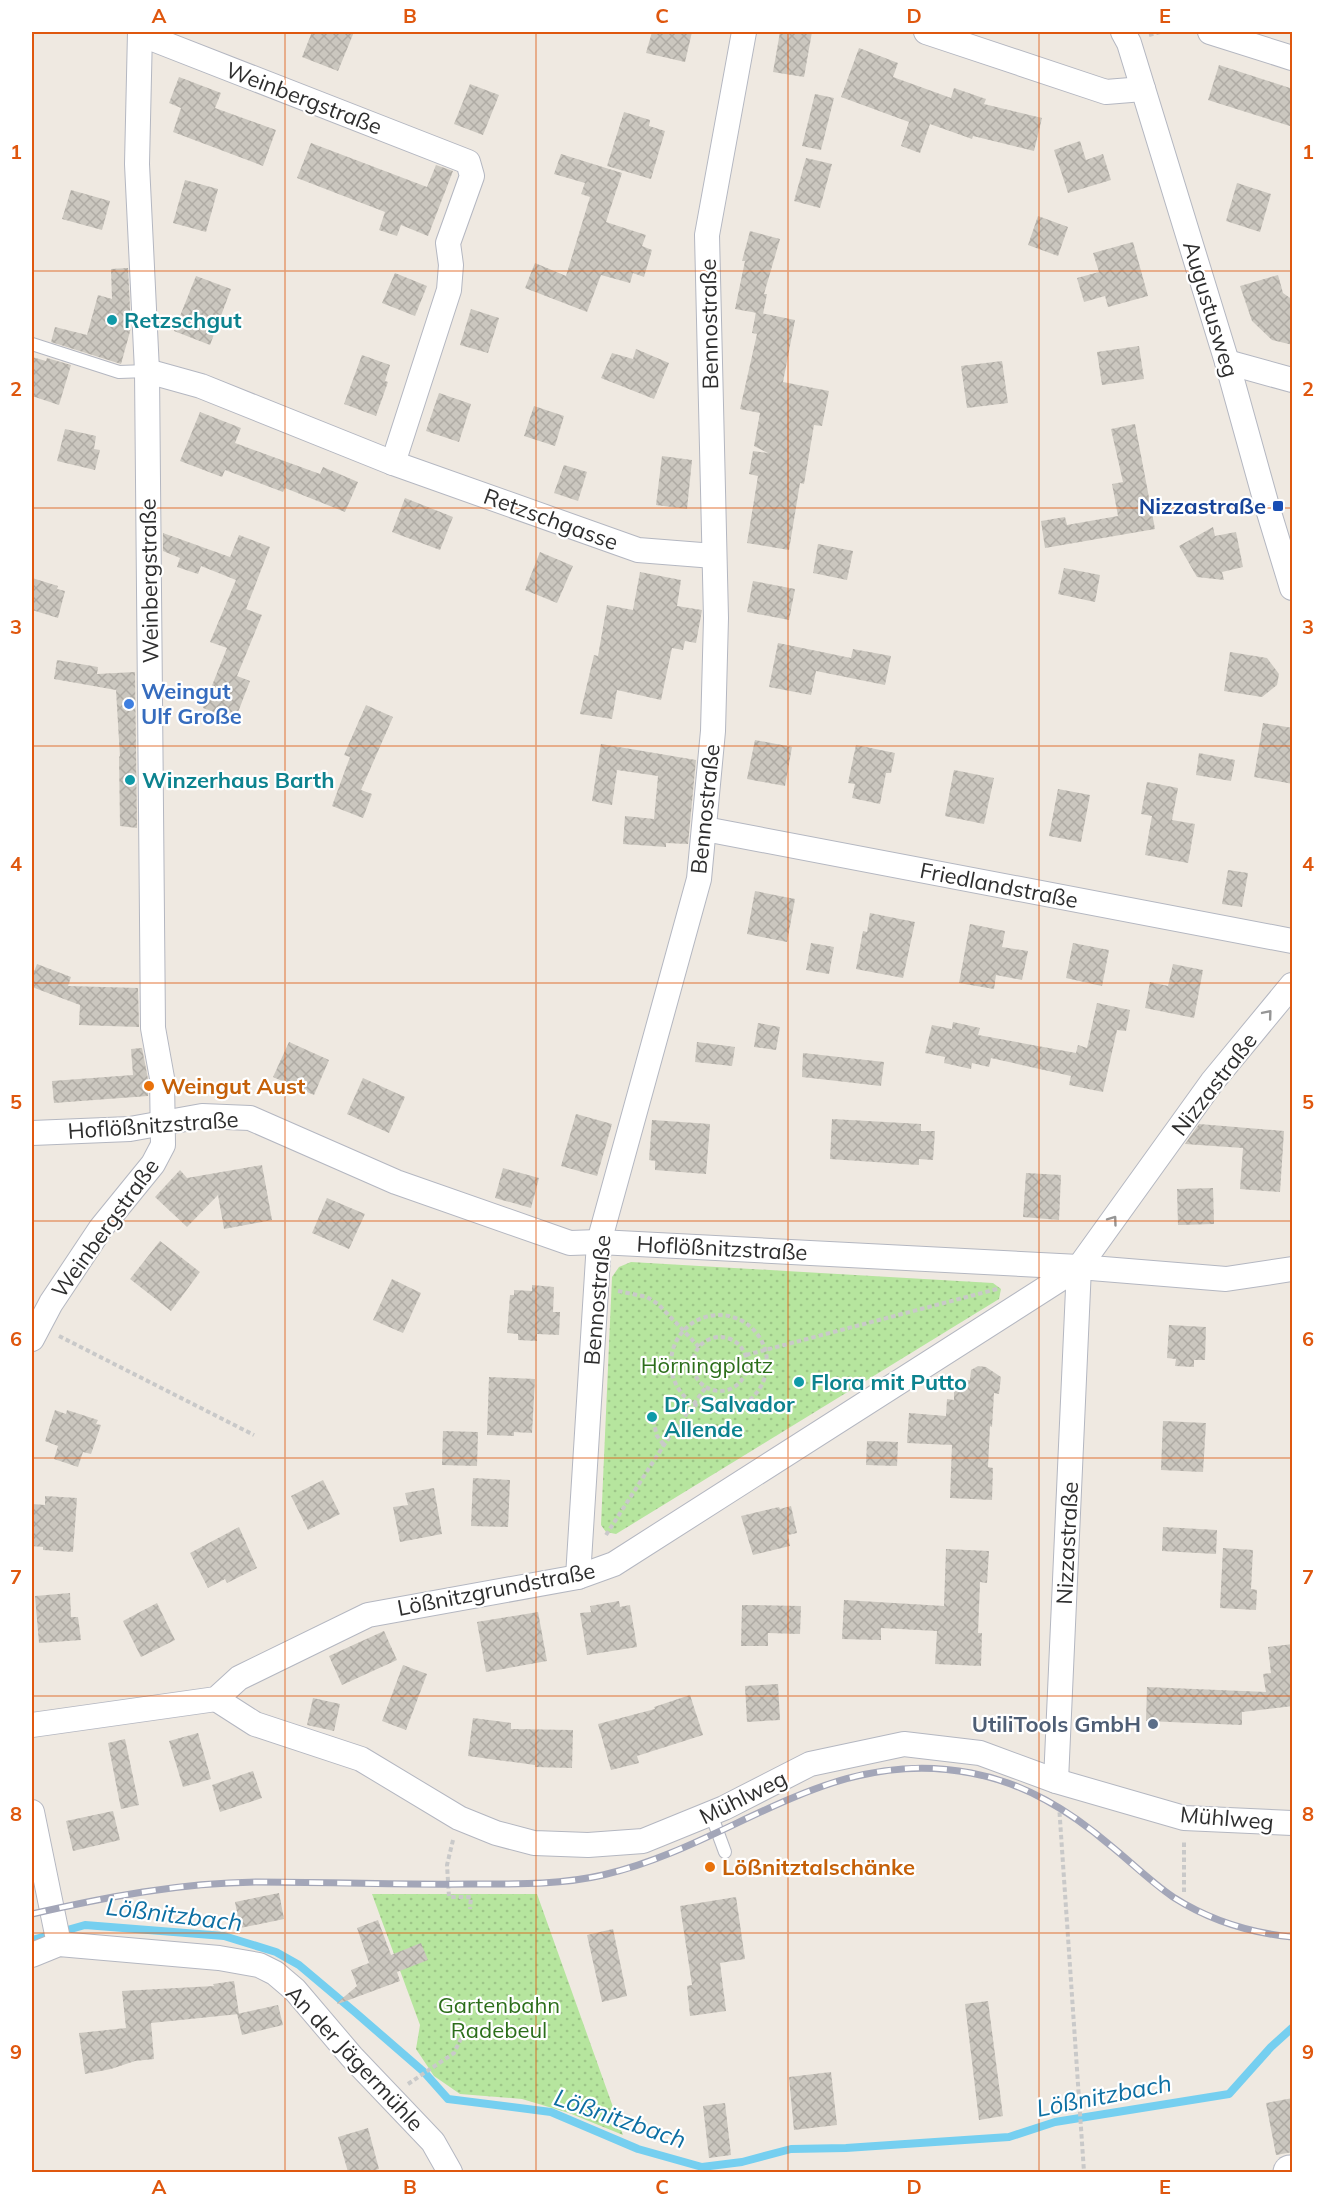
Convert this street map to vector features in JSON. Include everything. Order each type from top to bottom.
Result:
[{"type":"street","name":"Bennostraße","points":[[579,1577],[599,1242],[699,879],[705,829],[713,730],[716,618],[707,235],[744,32]]},
{"type":"street","points":[[926,32],[1106,92],[1143,89]]},
{"type":"street","name":"Augustusweg","points":[[1123,32],[1129,43],[1227,362],[1267,506],[1293,588]]},
{"type":"street","points":[[1210,32],[1293,58]]},
{"type":"street","name":"Weinbergstraße","points":[[34,1332],[101,1228],[153,1164],[163,1145],[162,1078],[153,1028],[147,371],[137,164],[140,33],[468,162],[472,176],[448,243],[452,265],[449,290],[393,463]]},
{"type":"street","points":[[1227,362],[1293,380]]},
{"type":"street","name":"Retzschgasse","points":[[147,371],[201,386],[393,463],[638,550],[714,556]]},
{"type":"street","name":"Friedlandstraße","points":[[705,829],[1293,941]]},
{"type":"street","name":"Nizzastraße","points":[[1056,1780],[1079,1267],[1212,1082],[1293,985]]},
{"type":"street","name":"Hoflößnitzstraße","points":[[32,1133],[130,1129],[202,1116],[250,1118],[407,1186],[570,1243],[599,1242],[1079,1267],[1226,1279],[1293,1269]]},
{"type":"street","name":"Lößnitzgrundstraße","points":[[216,1699],[239,1678],[368,1615],[579,1577],[614,1564],[1079,1267]]},
{"type":"street","points":[[32,1725],[216,1699]]},
{"type":"street","name":"Mühlweg","points":[[216,1699],[255,1724],[361,1759],[459,1818],[496,1833],[534,1843],[588,1845],[643,1841],[711,1814],[810,1764],[904,1744],[980,1753],[1056,1780],[1184,1818],[1293,1823]]},
{"type":"street","points":[[32,1812],[57,1936]]},
{"type":"street","name":"An der Jägermühle","points":[[32,1955],[57,1936],[219,1958],[259,1965],[275,1973],[295,1990],[352,2057],[433,2142],[450,2172]]},
{"type":"lane","points":[[32,344],[119,372],[147,371]]},
{"type":"lane","points":[[711,1814],[725,1852]]},
{"type":"path","points":[[613,1288],[647,1297],[658,1305],[699,1347]]},
{"type":"path","points":[[746,1355],[998,1289]]},
{"type":"path","points":[[713,1315],[730,1316],[746,1323],[758,1335],[766,1350],[766,1376],[761,1388],[748,1401],[731,1410],[705,1409],[694,1404],[683,1395],[675,1383],[672,1355],[676,1342],[684,1330],[697,1320],[713,1315]]},
{"type":"path","points":[[34,1332],[254,1435]]},
{"type":"path","points":[[715,1337],[734,1340],[746,1355],[745,1374],[733,1387],[715,1390],[706,1387],[698,1379],[693,1368],[694,1357],[699,1347],[706,1340],[715,1337]]},
{"type":"path","points":[[603,1539],[664,1445],[706,1387]]},
{"type":"path","points":[[653,1420],[657,1436],[664,1445]]},
{"type":"path","points":[[1056,1780],[1084,2172]]},
{"type":"path","points":[[1184,1818],[1184,1892]]},
{"type":"path","points":[[447,1865],[449,1897],[471,1897],[470,1909]]},
{"type":"path","points":[[389,2095],[454,2053],[467,2026]]},
{"type":"green space","name":"Hörningplatz","points":[[631,1262],[993,1283],[1001,1289],[999,1299],[616,1534],[606,1532],[601,1525],[612,1277],[619,1267]]},
{"type":"green space","name":"Gartenbahn Radebeul","points":[[372,1894],[537,1894],[623,2135],[569,2113],[522,2099],[460,2094],[434,2076],[416,2049],[420,2025]]},
{"type":"building","points":[[312,32],[354,32],[338,71],[302,57]]},
{"type":"building","points":[[652,32],[692,32],[685,62],[646,53]]},
{"type":"building","points":[[780,32],[812,32],[804,77],[773,72]]},
{"type":"building","points":[[859,48],[898,63],[893,77],[951,98],[954,88],[986,99],[984,104],[1042,118],[1034,151],[973,136],[972,139],[930,124],[920,153],[901,146],[909,122],[841,97]]},
{"type":"building","points":[[1219,65],[1293,89],[1293,127],[1208,100]]},
{"type":"building","points":[[179,77],[221,93],[215,108],[276,130],[263,166],[173,132],[181,108],[169,103]]},
{"type":"building","points":[[470,84],[499,95],[483,135],[454,124]]},
{"type":"building","points":[[815,94],[834,98],[821,150],[802,146]]},
{"type":"building","points":[[624,112],[650,120],[649,126],[665,131],[651,179],[607,166]]},
{"type":"building","points":[[1080,141],[1086,160],[1103,154],[1111,180],[1068,193],[1054,150]]},
{"type":"building","points":[[311,143],[427,187],[436,165],[453,171],[428,236],[401,225],[397,236],[379,230],[385,212],[297,178]]},
{"type":"building","points":[[561,154],[622,173],[606,222],[646,235],[642,246],[652,250],[644,277],[633,273],[630,283],[601,275],[587,312],[525,288],[535,263],[566,276],[590,197],[581,194],[585,183],[554,174]]},
{"type":"building","points":[[806,158],[832,164],[820,208],[794,201]]},
{"type":"building","points":[[185,180],[218,189],[206,232],[173,223]]},
{"type":"building","points":[[1237,183],[1271,194],[1260,232],[1226,221]]},
{"type":"building","points":[[71,190],[110,201],[102,230],[62,219]]},
{"type":"building","points":[[1038,216],[1068,227],[1058,256],[1028,245]]},
{"type":"building","points":[[750,231],[780,239],[764,294],[767,294],[763,314],[735,309],[745,261],[742,261]]},
{"type":"building","points":[[1133,242],[1148,296],[1108,307],[1105,296],[1084,302],[1077,278],[1099,272],[1093,253]]},
{"type":"building","name":"Retzschgut","points":[[128,268],[131,328],[121,364],[51,342],[55,327],[87,335],[98,295],[112,299],[111,269]]},
{"type":"building","points":[[395,273],[427,286],[415,316],[382,303]]},
{"type":"building","points":[[1278,275],[1283,293],[1293,300],[1293,345],[1272,340],[1252,321],[1240,286]]},
{"type":"building","points":[[196,276],[231,289],[210,345],[174,331]]},
{"type":"building","points":[[471,309],[499,318],[488,353],[460,345]]},
{"type":"building","points":[[756,312],[795,320],[783,382],[829,391],[822,426],[814,425],[804,484],[800,483],[789,550],[747,543],[758,476],[749,474],[753,451],[768,453],[754,446],[760,413],[740,409],[757,334],[752,333]]},
{"type":"building","points":[[1139,346],[1144,379],[1102,385],[1097,352]]},
{"type":"building","points":[[636,349],[669,363],[654,399],[601,378],[612,353],[633,359]]},
{"type":"building","points":[[362,355],[390,365],[385,381],[388,382],[376,416],[344,404]]},
{"type":"building","points":[[32,357],[46,361],[47,358],[71,365],[59,405],[32,396]]},
{"type":"building","points":[[1002,361],[1008,403],[967,408],[961,366]]},
{"type":"building","points":[[439,393],[471,404],[459,442],[426,431]]},
{"type":"building","points":[[534,406],[564,416],[555,446],[524,436]]},
{"type":"building","points":[[200,412],[241,428],[235,443],[320,474],[323,467],[358,482],[345,512],[285,488],[283,492],[225,470],[222,477],[180,461]]},
{"type":"building","points":[[1135,424],[1155,529],[1045,548],[1041,521],[1065,517],[1067,525],[1118,516],[1112,484],[1123,482],[1111,429]]},
{"type":"building","points":[[65,429],[96,436],[94,449],[100,450],[95,470],[57,461]]},
{"type":"building","points":[[662,456],[692,460],[687,509],[656,505]]},
{"type":"building","points":[[564,465],[587,472],[578,501],[554,493]]},
{"type":"building","points":[[405,498],[453,517],[440,550],[392,532]]},
{"type":"building","points":[[1213,527],[1215,536],[1236,532],[1243,567],[1222,572],[1224,580],[1197,577],[1179,546]]},
{"type":"building","points":[[163,533],[230,557],[239,535],[270,547],[246,609],[262,615],[237,676],[250,681],[235,720],[203,708],[227,648],[210,642],[236,580],[201,566],[198,574],[177,567],[180,558],[163,551]]},
{"type":"building","points":[[818,544],[853,551],[847,580],[813,573]]},
{"type":"building","points":[[540,552],[573,566],[557,603],[525,590]]},
{"type":"building","points":[[1064,568],[1100,575],[1095,602],[1058,594]]},
{"type":"building","points":[[640,572],[681,580],[677,606],[702,610],[696,643],[685,641],[683,650],[672,648],[661,700],[617,690],[612,719],[580,714],[594,655],[598,656],[607,605],[633,610]]},
{"type":"building","points":[[32,578],[58,586],[57,589],[65,591],[58,618],[32,610]]},
{"type":"building","points":[[753,581],[795,589],[789,620],[747,612]]},
{"type":"building","points":[[778,643],[851,658],[853,649],[891,656],[885,685],[816,671],[811,695],[769,687]]},
{"type":"building","points":[[1230,652],[1267,658],[1279,674],[1277,685],[1262,697],[1224,691]]},
{"type":"building","points":[[57,660],[98,667],[97,674],[135,672],[137,828],[120,826],[120,757],[116,690],[54,679]]},
{"type":"building","points":[[366,705],[393,717],[361,790],[372,794],[363,818],[332,806],[350,757],[344,755]]},
{"type":"building","points":[[1263,723],[1293,728],[1293,784],[1254,777]]},
{"type":"building","points":[[755,740],[792,747],[785,786],[747,779]]},
{"type":"building","points":[[601,744],[696,760],[688,844],[666,843],[666,847],[623,844],[625,816],[654,819],[658,776],[617,770],[612,805],[592,801]]},
{"type":"building","points":[[856,745],[895,753],[891,773],[886,773],[880,804],[852,798],[855,784],[848,783]]},
{"type":"building","points":[[1199,753],[1235,760],[1231,781],[1196,775]]},
{"type":"building","points":[[954,770],[994,778],[984,824],[945,816]]},
{"type":"building","points":[[1147,782],[1178,788],[1172,820],[1195,824],[1188,863],[1145,855],[1152,816],[1141,814]]},
{"type":"building","points":[[1058,789],[1090,795],[1081,842],[1049,836]]},
{"type":"building","points":[[1228,870],[1248,873],[1242,907],[1222,904]]},
{"type":"building","points":[[755,891],[795,899],[787,942],[747,934]]},
{"type":"building","points":[[870,913],[915,922],[903,978],[856,969],[863,931],[867,932]]},
{"type":"building","points":[[970,924],[1005,931],[1002,947],[1028,951],[1022,980],[996,975],[994,989],[959,983]]},
{"type":"building","points":[[811,943],[834,947],[829,974],[806,970]]},
{"type":"building","points":[[1073,943],[1109,950],[1102,986],[1066,978]]},
{"type":"building","points":[[37,964],[71,977],[68,986],[138,988],[139,1027],[79,1025],[80,1005],[32,987],[32,977]]},
{"type":"building","points":[[1173,964],[1203,970],[1194,1018],[1145,1008],[1150,982],[1168,986]]},
{"type":"building","points":[[1097,1003],[1130,1010],[1126,1031],[1117,1030],[1103,1092],[1069,1085],[1071,1076],[991,1058],[989,1067],[972,1063],[971,1069],[944,1063],[945,1057],[925,1053],[932,1025],[952,1029],[953,1022],[980,1028],[978,1035],[1076,1053],[1078,1045],[1087,1048]]},
{"type":"building","points":[[758,1023],[780,1027],[776,1050],[754,1047]]},
{"type":"building","points":[[289,1042],[329,1060],[314,1095],[273,1077]]},
{"type":"building","points":[[697,1042],[735,1047],[732,1066],[695,1062]]},
{"type":"building","points":[[142,1048],[148,1079],[148,1096],[54,1103],[52,1081],[133,1075],[131,1049]]},
{"type":"building","points":[[803,1053],[884,1062],[881,1086],[802,1077]]},
{"type":"building","points":[[363,1078],[405,1097],[389,1133],[347,1114]]},
{"type":"building","points":[[576,1114],[612,1124],[597,1176],[561,1166]]},
{"type":"building","points":[[832,1119],[921,1124],[921,1131],[935,1131],[933,1160],[919,1159],[919,1165],[830,1159]]},
{"type":"building","points":[[652,1120],[710,1124],[706,1174],[655,1170],[655,1161],[649,1160]]},
{"type":"building","points":[[1199,1124],[1284,1131],[1280,1192],[1240,1189],[1243,1148],[1185,1144]]},
{"type":"building","points":[[262,1165],[272,1220],[224,1229],[218,1195],[187,1227],[155,1197],[180,1170],[187,1178]]},
{"type":"building","points":[[503,1168],[539,1178],[531,1208],[495,1198]]},
{"type":"building","points":[[1026,1173],[1061,1175],[1059,1220],[1023,1217]]},
{"type":"building","points":[[1213,1188],[1214,1224],[1178,1225],[1177,1189]]},
{"type":"building","points":[[327,1198],[365,1214],[349,1249],[312,1233]]},
{"type":"building","points":[[160,1241],[200,1272],[171,1311],[130,1279]]},
{"type":"building","points":[[392,1279],[421,1293],[403,1333],[373,1320]]},
{"type":"building","points":[[532,1285],[554,1287],[553,1312],[560,1312],[559,1335],[537,1334],[537,1341],[518,1340],[518,1334],[507,1333],[510,1295],[514,1295],[514,1290],[532,1291]]},
{"type":"building","points":[[1169,1325],[1206,1327],[1205,1360],[1194,1360],[1194,1367],[1175,1366],[1176,1359],[1167,1358]]},
{"type":"building","points":[[978,1366],[986,1367],[1001,1377],[999,1394],[994,1393],[992,1427],[990,1426],[988,1467],[993,1468],[992,1500],[950,1498],[952,1445],[907,1443],[909,1413],[946,1416],[947,1399],[954,1400],[954,1388],[964,1389],[964,1380],[970,1380],[971,1370]]},
{"type":"building","points":[[489,1377],[535,1379],[532,1433],[514,1432],[514,1436],[487,1435]]},
{"type":"building","points":[[55,1410],[66,1414],[67,1410],[98,1420],[96,1424],[101,1425],[91,1454],[83,1452],[78,1467],[54,1459],[58,1446],[45,1441]]},
{"type":"building","points":[[1163,1421],[1206,1423],[1203,1472],[1161,1470]]},
{"type":"building","points":[[443,1431],[478,1432],[477,1466],[442,1465]]},
{"type":"building","points":[[867,1441],[898,1442],[897,1466],[866,1465]]},
{"type":"building","points":[[473,1478],[510,1480],[508,1527],[471,1526]]},
{"type":"building","points":[[323,1480],[340,1514],[308,1530],[291,1496]]},
{"type":"building","points":[[434,1488],[442,1534],[400,1542],[393,1507],[408,1505],[405,1493]]},
{"type":"building","points":[[45,1496],[77,1498],[73,1552],[43,1550],[43,1547],[32,1546],[32,1504],[45,1505]]},
{"type":"building","points":[[791,1506],[797,1533],[788,1535],[790,1546],[753,1555],[741,1516]]},
{"type":"building","points":[[239,1527],[257,1568],[227,1583],[225,1579],[208,1588],[190,1553]]},
{"type":"building","points":[[1163,1527],[1217,1530],[1216,1554],[1162,1551]]},
{"type":"building","points":[[1223,1548],[1253,1550],[1251,1589],[1257,1590],[1256,1610],[1220,1608]]},
{"type":"building","points":[[946,1549],[989,1551],[987,1583],[980,1582],[978,1633],[982,1633],[981,1666],[935,1664],[937,1631],[881,1628],[881,1640],[842,1639],[844,1600],[944,1606]]},
{"type":"building","points":[[70,1593],[71,1617],[78,1617],[81,1640],[39,1643],[35,1596]]},
{"type":"building","points":[[619,1601],[620,1607],[630,1605],[637,1647],[587,1655],[580,1613],[591,1612],[590,1606]]},
{"type":"building","points":[[157,1603],[175,1640],[141,1657],[123,1621]]},
{"type":"building","points":[[742,1605],[801,1606],[800,1634],[768,1633],[768,1646],[741,1646]]},
{"type":"building","points":[[538,1612],[547,1661],[486,1672],[477,1622]]},
{"type":"building","points":[[384,1631],[397,1660],[342,1685],[329,1656]]},
{"type":"building","points":[[1293,1644],[1293,1706],[1242,1712],[1242,1725],[1146,1721],[1147,1687],[1266,1692],[1263,1674],[1271,1673],[1268,1647]]},
{"type":"building","points":[[403,1665],[427,1674],[406,1730],[382,1721]]},
{"type":"building","points":[[778,1684],[780,1720],[747,1722],[745,1686]]},
{"type":"building","points":[[690,1695],[703,1735],[637,1756],[639,1763],[611,1770],[598,1724],[655,1709],[654,1707]]},
{"type":"building","points":[[313,1698],[340,1704],[334,1731],[307,1725]]},
{"type":"building","points":[[473,1718],[511,1723],[511,1729],[573,1730],[572,1768],[535,1767],[535,1765],[468,1756]]},
{"type":"building","points":[[198,1733],[211,1779],[183,1787],[169,1741]]},
{"type":"building","points":[[125,1739],[139,1805],[121,1809],[108,1743]]},
{"type":"building","points":[[253,1771],[262,1798],[220,1812],[212,1785]]},
{"type":"building","points":[[113,1811],[120,1840],[73,1851],[66,1821]]},
{"type":"building","points":[[279,1893],[284,1919],[240,1928],[235,1902]]},
{"type":"building","points":[[736,1897],[745,1959],[720,1963],[726,2011],[690,2016],[687,1986],[692,1985],[680,1906]]},
{"type":"building","points":[[378,1920],[391,1955],[421,1943],[428,1960],[397,1972],[400,1981],[338,2004],[357,1986],[351,1970],[369,1963],[357,1928]]},
{"type":"building","points":[[613,1929],[627,1996],[602,2002],[587,1935]]},
{"type":"building","points":[[234,1981],[239,2014],[151,2023],[154,2059],[135,2061],[85,2074],[79,2033],[126,2028],[122,1991],[214,1986],[213,1984]]},
{"type":"building","points":[[988,2001],[1003,2116],[979,2120],[965,2004]]},
{"type":"building","points":[[278,2005],[283,2025],[242,2035],[237,2014]]},
{"type":"building","points":[[831,2072],[837,2125],[794,2130],[789,2077]]},
{"type":"building","points":[[1293,2098],[1293,2152],[1276,2155],[1266,2103]]},
{"type":"building","points":[[725,2103],[731,2155],[709,2158],[703,2106]]},
{"type":"building","points":[[368,2128],[379,2169],[368,2172],[348,2172],[338,2137]]},
{"type":"waterway","name":"Lößnitzbach","points":[[32,1940],[85,1925],[224,1936],[276,1952],[299,1965],[356,2013],[424,2072],[448,2099],[551,2112],[638,2149],[702,2167],[742,2162],[791,2149],[846,2148],[1009,2137],[1055,2122],[1229,2094],[1271,2047],[1292,2028]]},
{"type":"railway","points":[[32,1914],[143,1892],[227,1883],[521,1884],[587,1878],[650,1861],[782,1802],[826,1785],[871,1773],[919,1768],[971,1773],[1028,1791],[1079,1821],[1157,1885],[1187,1905],[1231,1924],[1292,1937]]},
{"type":"place","name":"Retzschgut","points":[[112,320]]},
{"type":"place","name":"Nizzastraße","points":[[1278,506]]},
{"type":"place","name":"Weingut Ulf Große","points":[[129,704]]},
{"type":"place","name":"Winzerhaus Barth","points":[[130,780]]},
{"type":"place","name":"Weingut Aust","points":[[149,1086]]},
{"type":"place","name":"Flora mit Putto","points":[[799,1382]]},
{"type":"place","name":"Dr. Salvador Allende","points":[[652,1417]]},
{"type":"place","name":"UtiliTools GmbH","points":[[1153,1724]]},
{"type":"place","name":"Lößnitztalschänke","points":[[710,1867]]}]
